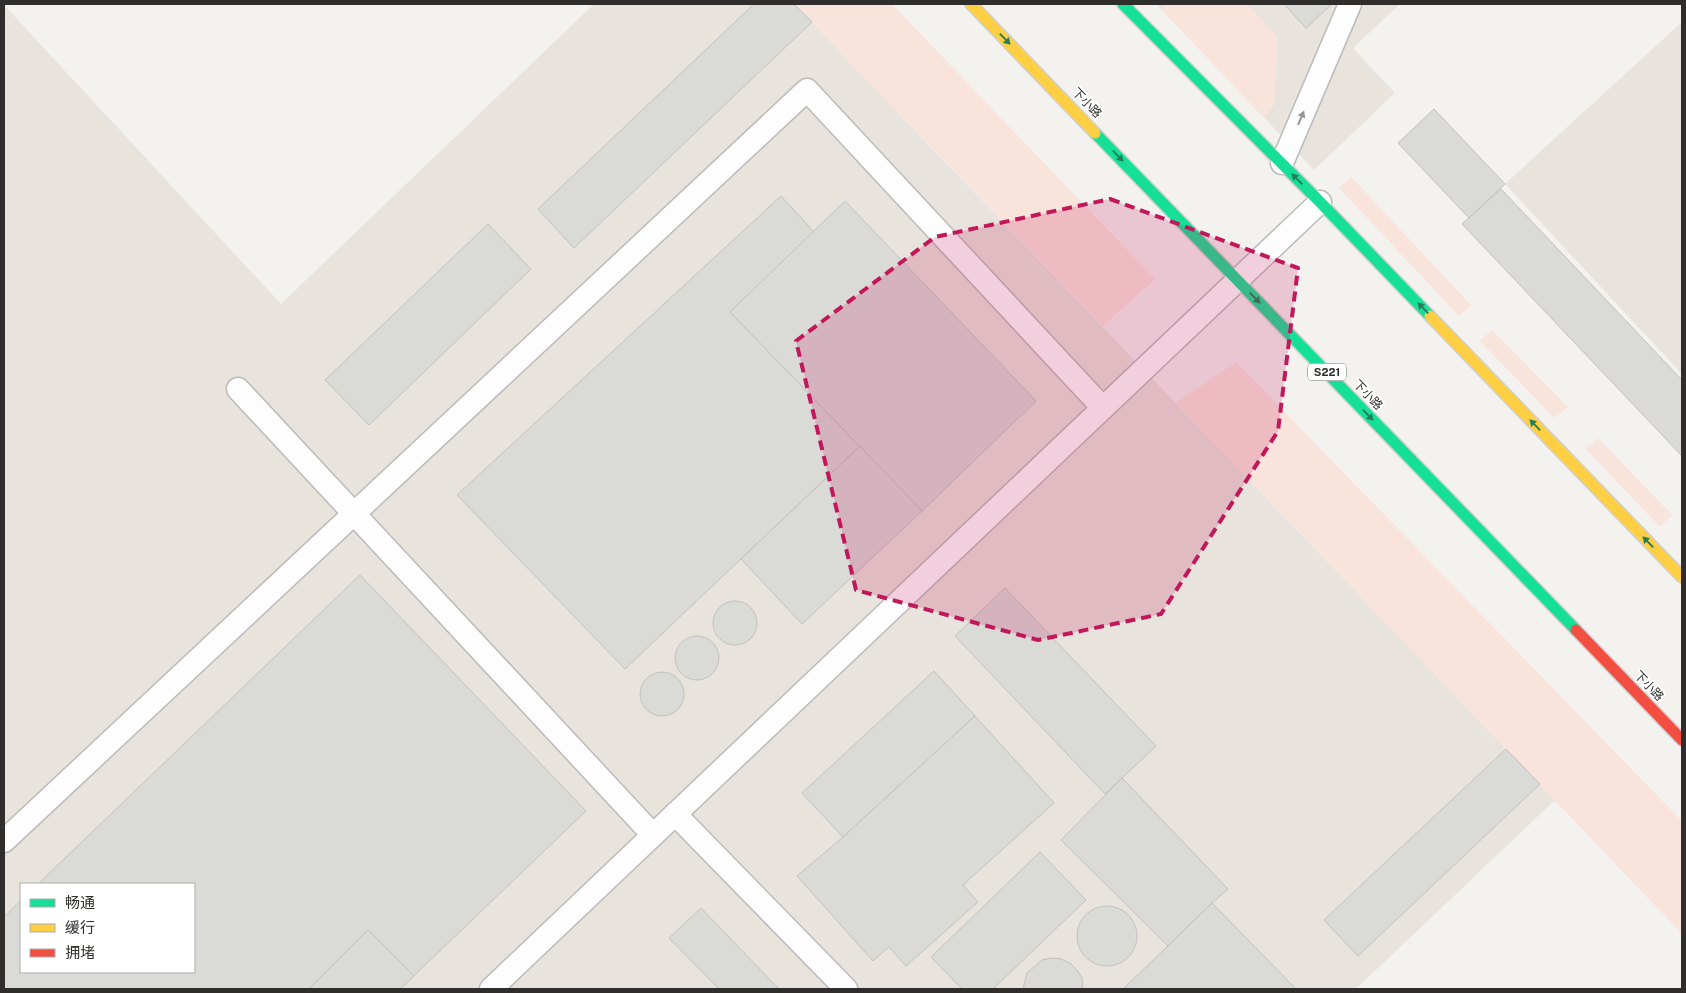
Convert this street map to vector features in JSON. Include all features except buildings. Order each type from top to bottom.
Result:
[{"type":"main road","name":"下小路","points":[[971,4],[1682,740]]},
{"type":"main road","points":[[1123,4],[1282,163],[1682,577]]},
{"type":"lane","points":[[1282,163],[1350,4]]},
{"type":"lane","points":[[4,841],[806,90],[1103,408]]},
{"type":"lane","points":[[491,989],[1320,202]]},
{"type":"lane","points":[[238,389],[654,834]]},
{"type":"lane","points":[[676,814],[846,989]]},
{"type":"highlighted area","points":[[1110,199],[1298,268],[1278,431],[1161,614],[1038,640],[856,590],[796,341],[935,237]]},
{"type":"shaded area","points":[[594,4],[794,4],[1555,800],[1356,989],[4,989],[4,5],[281,304]]},
{"type":"shaded area","points":[[794,4],[892,4],[1155,279],[1103,326]]},
{"type":"shaded area","points":[[1156,4],[1400,4],[1353,48],[1395,93],[1314,170]]},
{"type":"shaded area","points":[[1167,4],[1247,4],[1278,38],[1274,105],[1264,118],[1161,9]]},
{"type":"shaded area","points":[[1682,22],[1682,374],[1505,184]]},
{"type":"shaded area","points":[[1351,177],[1471,305],[1459,316],[1339,188]]},
{"type":"shaded area","points":[[1492,330],[1568,407],[1554,418],[1480,341]]},
{"type":"shaded area","points":[[1236,362],[1682,821],[1682,934],[1176,403]]},
{"type":"shaded area","points":[[1598,438],[1672,515],[1660,527],[1586,449]]},
{"type":"traffic: fast","points":[[1123,4],[1320,202],[1430,316]]},
{"type":"traffic: fast","points":[[1095,133],[1576,630]]},
{"type":"traffic: slow","points":[[971,4],[1095,133]]},
{"type":"traffic: slow","points":[[1430,316],[1682,577]]},
{"type":"traffic: jam","points":[[1576,630],[1682,740]]}]
